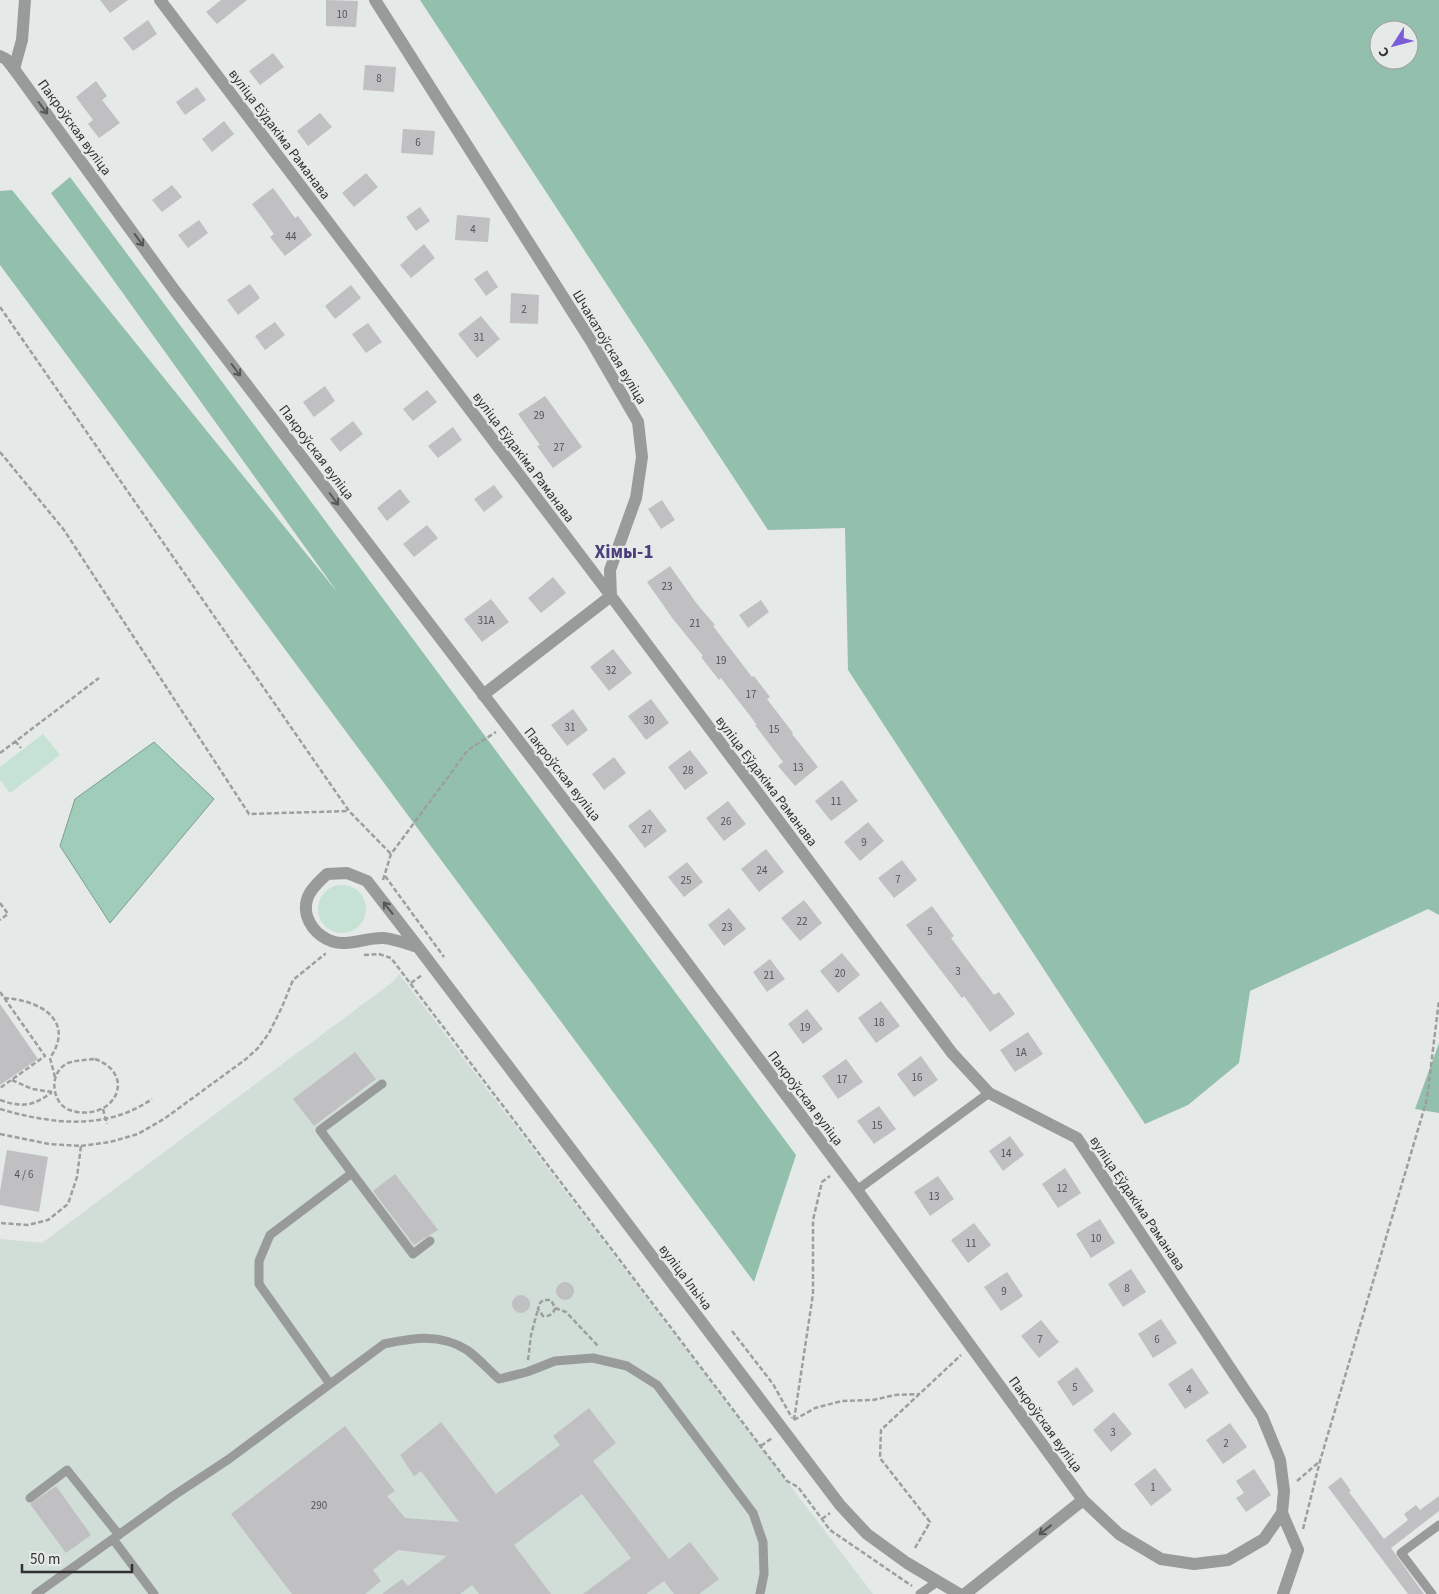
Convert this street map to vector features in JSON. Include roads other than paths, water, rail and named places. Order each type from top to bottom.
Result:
[{"type":"street","points":[[14,69],[22,40],[24,0]]},
{"type":"street","name":"вуліца Еўдакіма Раманава","points":[[160,0],[611,596],[952,1054],[989,1092],[1077,1138],[1262,1416],[1280,1460],[1284,1491],[1282,1513],[1264,1539],[1228,1560]]},
{"type":"street","name":"Шчакатоўская вуліца","points":[[375,0],[591,341],[638,422],[642,457],[636,498],[610,570],[611,596]]},
{"type":"street","name":"Пакроўская вуліца","points":[[0,56],[6,59],[14,69],[176,291],[619,872],[857,1190],[1084,1500],[1118,1534],[1161,1559],[1194,1564],[1228,1560]]},
{"type":"street","points":[[483,695],[611,596]]},
{"type":"street","name":"вуліца Ільіча","points":[[418,947],[385,938],[362,939],[345,943],[326,939],[310,926],[304,906],[312,887],[327,874],[347,873],[367,881],[418,947],[840,1505],[868,1534],[906,1563],[959,1594]]},
{"type":"street","points":[[965,1594],[1084,1500]]},
{"type":"street","points":[[1282,1513],[1298,1550],[1283,1594]]},
{"type":"lane","points":[[382,1084],[320,1130],[413,1254],[430,1242]]},
{"type":"lane","points":[[857,1190],[989,1092]]},
{"type":"lane","points":[[330,1384],[259,1284],[259,1261],[270,1235],[352,1174]]},
{"type":"lane","points":[[36,1594],[228,1459],[384,1344],[411,1338],[438,1338],[466,1350],[499,1379],[555,1362],[593,1358],[628,1366],[657,1385],[753,1513],[763,1542],[764,1574],[760,1594]]},
{"type":"lane","points":[[30,1498],[67,1470],[116,1537],[154,1594]]},
{"type":"lane","points":[[1432,1594],[1401,1553],[1439,1525]]},
{"type":"lane","points":[[921,1593],[937,1582]]},
{"type":"district","name":"Хімы-1","points":[[624,551]]}]
